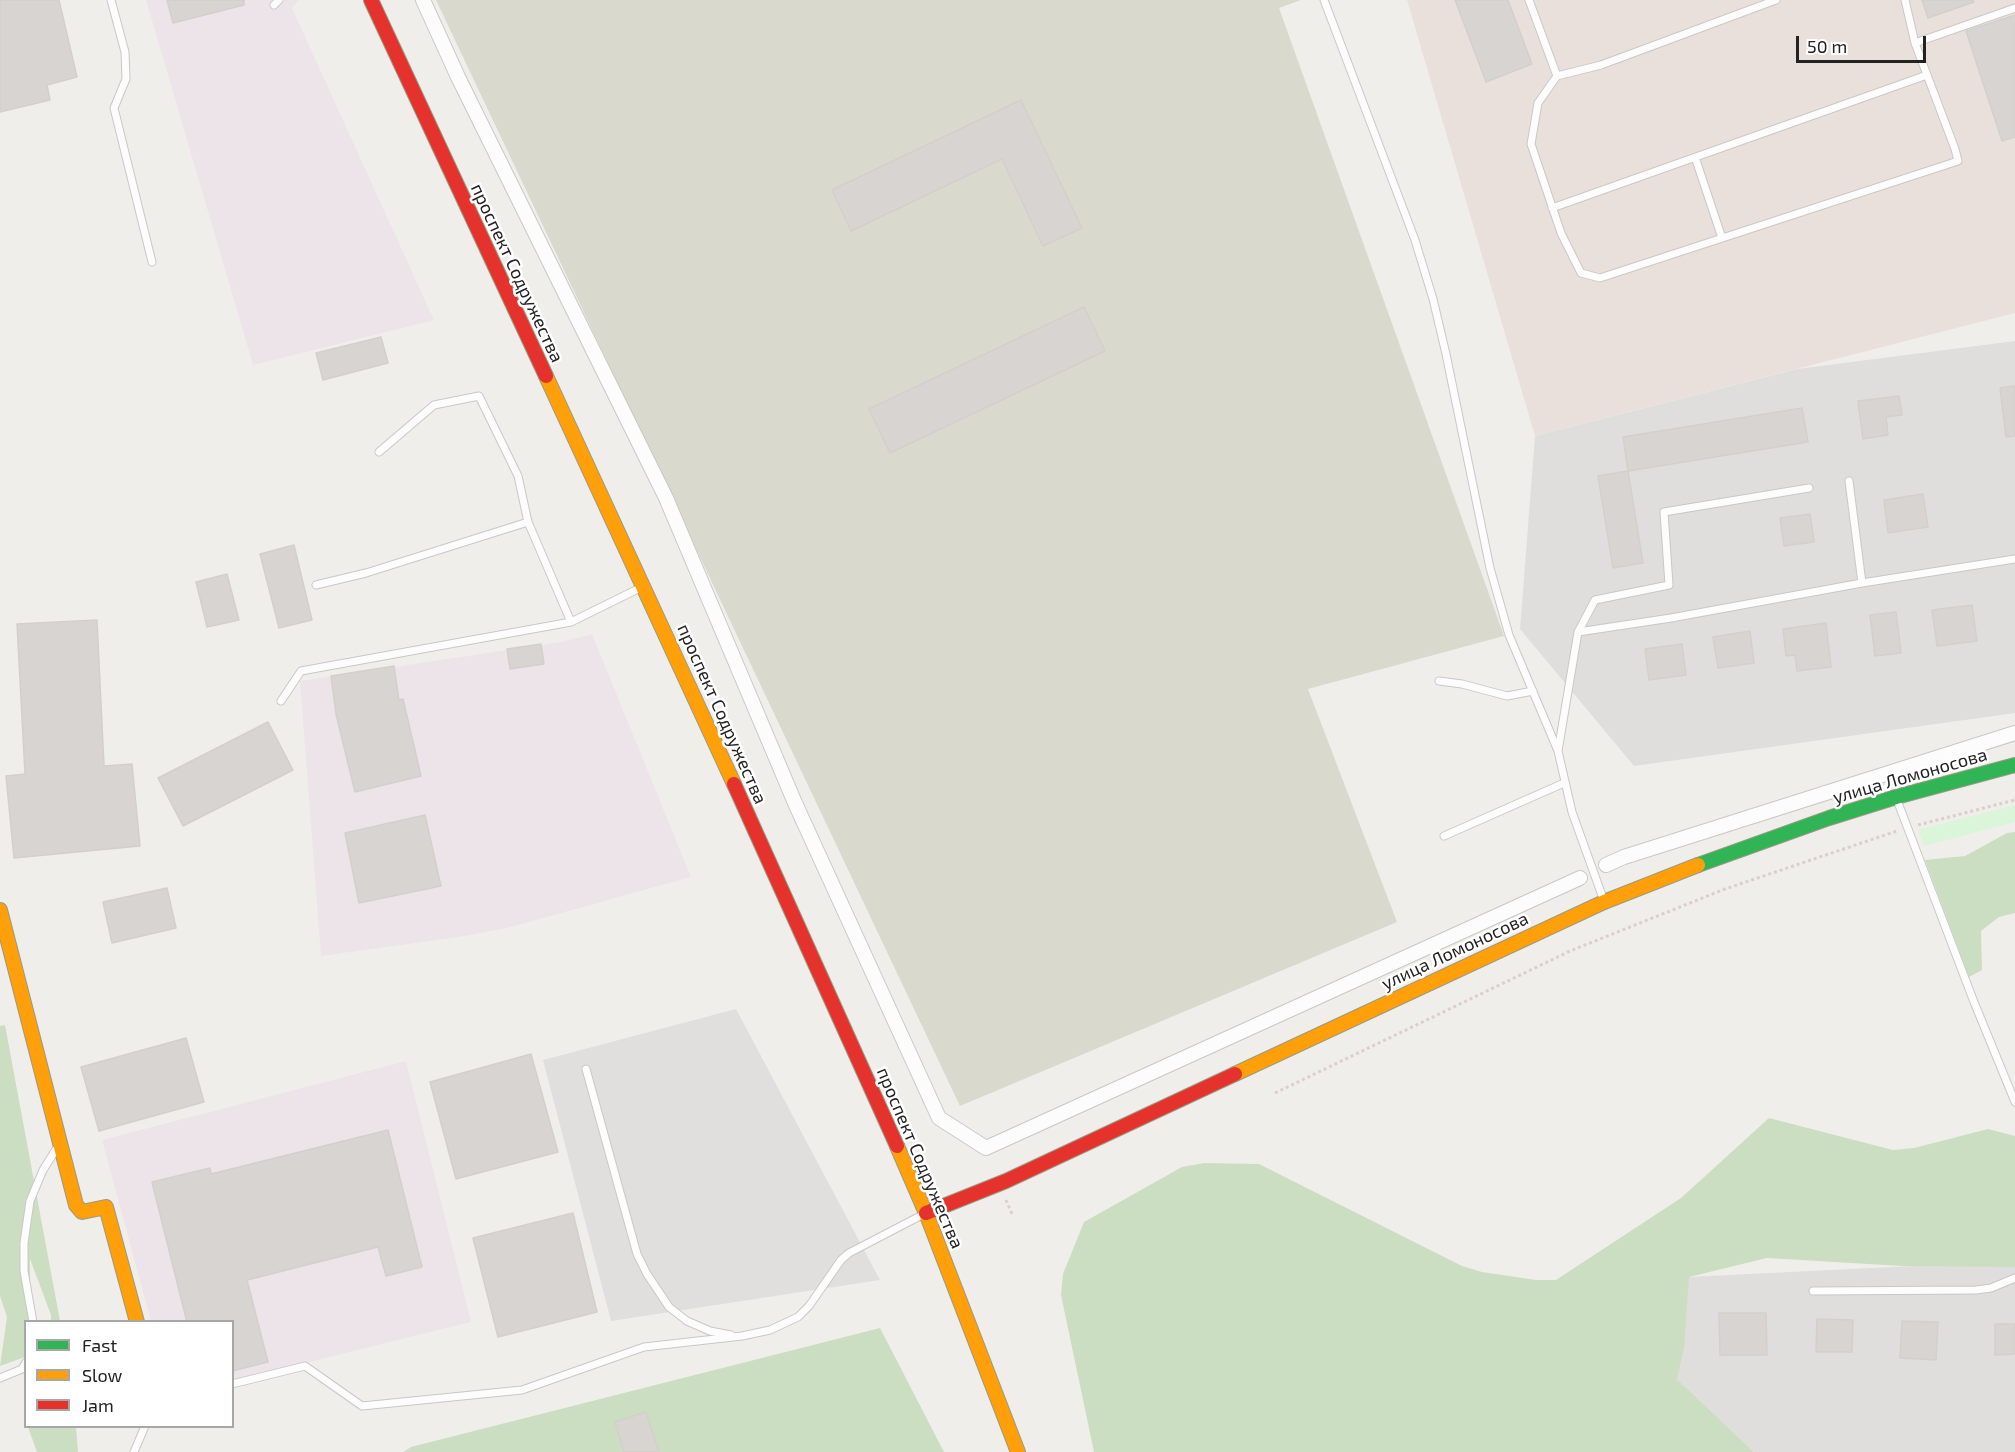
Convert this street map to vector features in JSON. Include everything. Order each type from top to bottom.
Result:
[{"type":"street","name":"проспект Содружества","points":[[371,0],[644,586],[926,1213],[1018,1452]]},
{"type":"street","points":[[423,0],[458,77],[666,498],[795,804],[939,1118],[986,1148],[1580,878]]},
{"type":"street","points":[[1606,865],[1624,857],[2015,733]]},
{"type":"street","name":"улица Ломоносова","points":[[926,1213],[1006,1181],[1604,902],[1722,856],[1896,797],[2015,765]]},
{"type":"street","points":[[0,910],[76,1205],[82,1212],[106,1207],[136,1320]]},
{"type":"lane","points":[[111,0],[125,52],[126,79],[114,108],[152,262]]},
{"type":"lane","points":[[1324,0],[1418,250],[1446,354],[1490,568],[1509,634],[1558,752],[1564,783],[1604,902]]},
{"type":"lane","points":[[1529,0],[1557,76]]},
{"type":"lane","points":[[1776,0],[1601,65],[1557,76],[1538,103],[1531,144],[1561,232],[1581,273],[1600,278],[1958,161],[1915,43],[1905,0]]},
{"type":"lane","points":[[1915,43],[2015,8]]},
{"type":"lane","points":[[1552,208],[1927,75]]},
{"type":"lane","points":[[1695,157],[1722,238]]},
{"type":"lane","points":[[379,452],[434,405],[479,396],[518,476],[528,522],[571,622]]},
{"type":"lane","points":[[1849,481],[1862,583]]},
{"type":"lane","points":[[1558,752],[1578,632],[1595,600],[1668,585],[1664,512],[1809,488]]},
{"type":"lane","points":[[316,585],[366,573],[528,522]]},
{"type":"lane","points":[[1578,632],[1671,618],[1862,583],[2015,560]]},
{"type":"lane","points":[[281,701],[301,671],[571,622],[644,586]]},
{"type":"lane","points":[[1439,681],[1462,684],[1507,696],[1533,691]]},
{"type":"lane","points":[[1444,836],[1564,783]]},
{"type":"lane","points":[[1896,797],[1974,1002],[2015,1102]]},
{"type":"lane","points":[[586,1069],[637,1254],[647,1274],[669,1307],[687,1321],[710,1331],[742,1336]]},
{"type":"lane","points":[[33,1320],[24,1271],[24,1243],[30,1200],[60,1143]]},
{"type":"lane","points":[[234,1384],[305,1366],[362,1406],[522,1390],[644,1347],[742,1336],[770,1330],[798,1317],[841,1260],[849,1253],[926,1213]]},
{"type":"lane","points":[[1814,1291],[1976,1290],[1991,1288],[2015,1278]]},
{"type":"lane","points":[[0,1378],[22,1369],[24,1366]]},
{"type":"lane","points":[[134,1452],[144,1428]]},
{"type":"path","points":[[1275,1093],[1570,951],[1725,889],[1907,828],[2015,800]]},
{"type":"shaded area","points":[[146,0],[299,0],[292,8],[434,320],[253,365]]},
{"type":"shaded area","points":[[436,0],[1301,0],[1279,8],[1504,636],[1308,689],[1397,922],[960,1106]]},
{"type":"shaded area","points":[[1407,0],[2015,0],[2015,313],[1535,436]]},
{"type":"shaded area","points":[[2015,341],[2015,713],[1634,766],[1520,629],[1535,436],[1797,369]]},
{"type":"shaded area","points":[[592,634],[691,877],[507,928],[321,956],[300,681],[561,642]]},
{"type":"shaded area","points":[[736,1009],[880,1280],[611,1321],[543,1060]]},
{"type":"shaded area","points":[[406,1061],[471,1322],[234,1381],[234,1320],[151,1320],[102,1140]]},
{"type":"shaded area","points":[[2015,1261],[2015,1452],[1754,1452],[1677,1379],[1688,1277]]},
{"type":"green space","points":[[2015,805],[2015,822],[1924,846],[1918,830]]},
{"type":"green space","points":[[2015,832],[2015,913],[1999,917],[1981,931],[1982,970],[1969,977],[1925,860],[1965,856],[2007,833]]},
{"type":"green space","points":[[5,1025],[60,1320],[51,1320],[30,1259],[30,1320],[24,1320],[24,1357],[0,1366],[7,1317],[0,1296],[0,1026]]},
{"type":"green space","points":[[1769,1118],[1893,1150],[1914,1148],[1988,1129],[2015,1136],[2015,1267],[1902,1266],[1767,1258],[1689,1277],[1684,1348],[1677,1379],[1754,1452],[1094,1452],[1061,1295],[1063,1274],[1084,1222],[1182,1167],[1204,1163],[1259,1164],[1462,1266],[1482,1272],[1536,1280],[1556,1280],[1681,1198]]},
{"type":"green space","points":[[880,1328],[944,1452],[403,1452],[411,1447]]},
{"type":"green space","points":[[28,1428],[76,1428],[78,1452],[37,1452]]},
{"type":"building","points":[[0,0],[59,0],[77,77],[47,85],[50,100],[0,112]]},
{"type":"building","points":[[167,0],[244,0],[244,5],[173,23]]},
{"type":"building","points":[[1455,0],[1508,0],[1532,64],[1486,82]]},
{"type":"building","points":[[1922,0],[1973,0],[1974,2],[1928,18]]},
{"type":"building","points":[[2015,15],[2015,137],[2002,141],[1966,31]]},
{"type":"building","points":[[1021,100],[1082,228],[1043,246],[1002,159],[851,231],[832,190]]},
{"type":"building","points":[[1084,307],[1105,351],[890,453],[869,409]]},
{"type":"building","points":[[381,337],[388,363],[323,380],[316,353]]},
{"type":"building","points":[[2015,386],[2015,436],[2006,437],[2000,388]]},
{"type":"building","points":[[1899,396],[1902,415],[1886,417],[1888,435],[1863,439],[1858,401]]},
{"type":"building","points":[[1802,408],[1808,442],[1628,471],[1623,437]]},
{"type":"building","points":[[1628,471],[1643,563],[1613,568],[1598,476]]},
{"type":"building","points":[[1923,494],[1928,527],[1888,533],[1884,500]]},
{"type":"building","points":[[1810,514],[1814,542],[1784,546],[1780,518]]},
{"type":"building","points":[[294,545],[312,620],[279,628],[260,554]]},
{"type":"building","points":[[227,574],[239,620],[207,627],[196,582]]},
{"type":"building","points":[[1972,605],[1977,641],[1937,646],[1932,610]]},
{"type":"building","points":[[1896,612],[1901,653],[1875,656],[1870,615]]},
{"type":"building","points":[[97,620],[104,766],[132,764],[140,846],[14,858],[6,776],[25,774],[17,624]]},
{"type":"building","points":[[1826,623],[1831,667],[1797,671],[1795,655],[1786,656],[1783,629]]},
{"type":"building","points":[[1750,631],[1754,663],[1718,668],[1713,637]]},
{"type":"building","points":[[541,644],[544,664],[510,669],[507,649]]},
{"type":"building","points":[[1682,644],[1686,675],[1649,680],[1645,649]]},
{"type":"building","points":[[394,666],[399,700],[403,699],[421,776],[355,792],[336,714],[331,676]]},
{"type":"building","points":[[268,722],[293,770],[183,826],[158,778]]},
{"type":"building","points":[[425,815],[441,886],[359,903],[345,833]]},
{"type":"building","points":[[167,888],[176,928],[112,943],[103,902]]},
{"type":"building","points":[[186,1038],[204,1102],[99,1131],[81,1067]]},
{"type":"building","points":[[531,1054],[558,1152],[456,1179],[430,1082]]},
{"type":"building","points":[[388,1130],[422,1267],[386,1276],[378,1247],[247,1280],[268,1362],[234,1370],[234,1320],[186,1320],[152,1182],[210,1168],[211,1174]]},
{"type":"building","points":[[573,1213],[597,1312],[498,1337],[473,1238]]},
{"type":"building","points":[[1719,1313],[1766,1313],[1767,1355],[1720,1355]]},
{"type":"building","points":[[1817,1319],[1853,1320],[1852,1352],[1816,1352]]},
{"type":"building","points":[[1902,1321],[1938,1322],[1936,1360],[1900,1358]]},
{"type":"building","points":[[1995,1324],[2015,1324],[2015,1354],[1995,1355]]},
{"type":"building","points":[[646,1412],[659,1452],[624,1452],[615,1422]]},
{"type":"traffic: fast","points":[[1698,865],[1829,818],[1896,797],[2015,765]]},
{"type":"traffic: slow","points":[[546,376],[734,784]]},
{"type":"traffic: slow","points":[[1235,1074],[1604,902],[1698,865]]},
{"type":"traffic: slow","points":[[0,910],[76,1205],[82,1212],[106,1207],[136,1320]]},
{"type":"traffic: slow","points":[[897,1146],[926,1213],[1018,1452]]},
{"type":"traffic: jam","points":[[371,0],[546,376]]},
{"type":"traffic: jam","points":[[734,784],[897,1146]]},
{"type":"traffic: jam","points":[[926,1213],[1006,1181],[1235,1074]]}]
